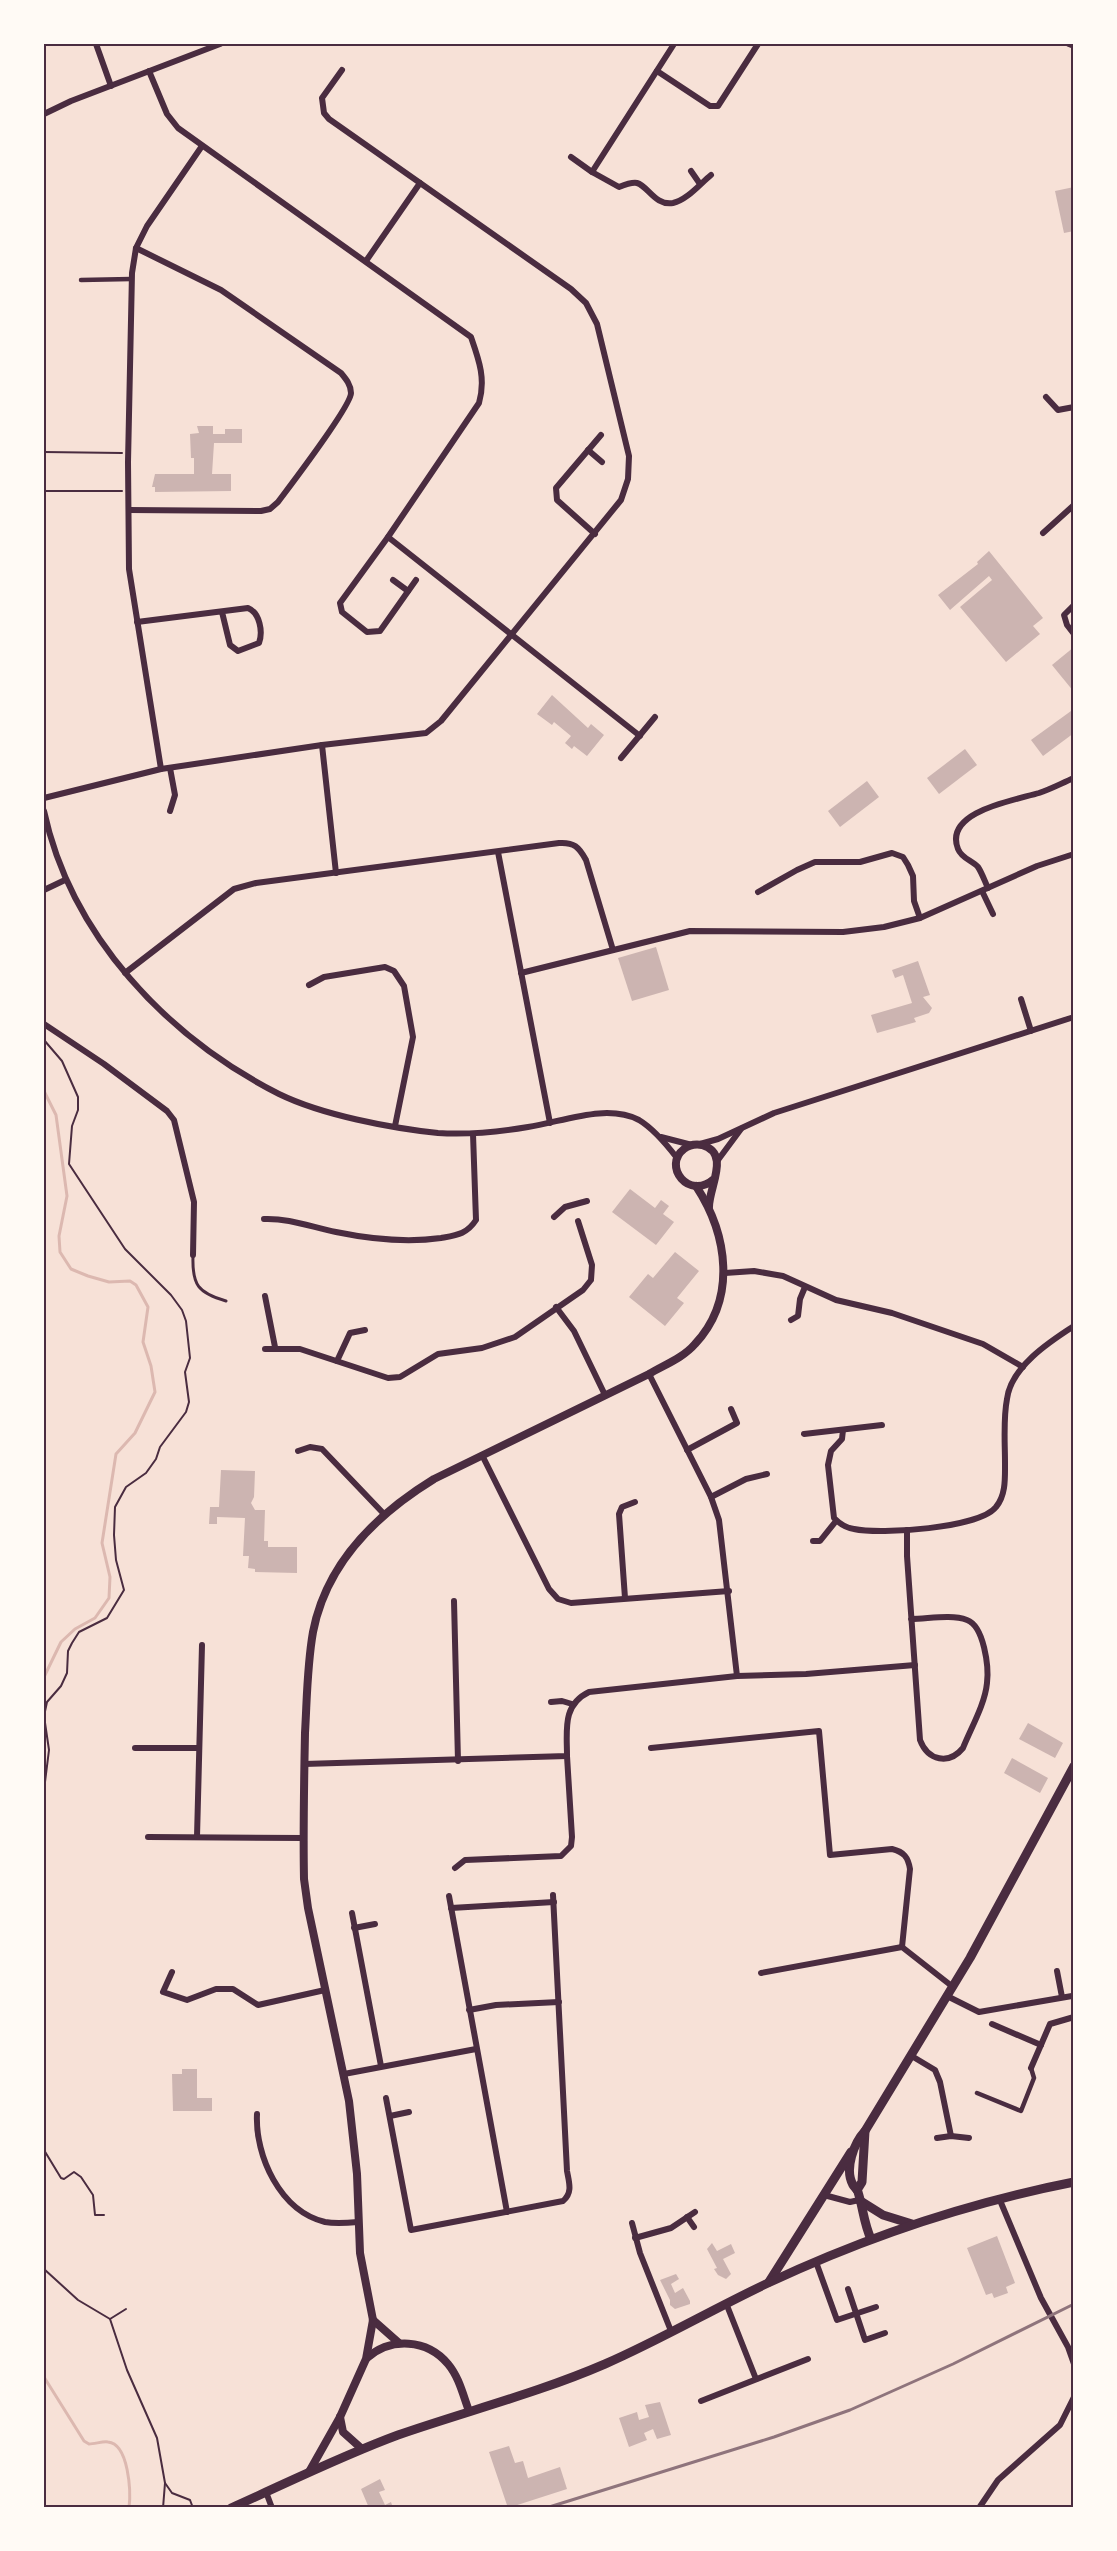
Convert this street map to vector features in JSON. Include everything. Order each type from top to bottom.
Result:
[{"type":"main road","points":[[769,2282],[953,1987],[1074,1766]]},
{"type":"main road","points":[[858,2195],[862,2182],[861,2158],[865,2131]]},
{"type":"main road","points":[[852,2151],[852,2183],[858,2195],[871,2239]]},
{"type":"main road","points":[[231,2508],[362,2449],[469,2411],[561,2382],[606,2363],[769,2282],[871,2239],[999,2198],[1074,2182]]},
{"type":"main road","points":[[858,2195],[883,2216],[912,2224]]},
{"type":"street","points":[[96,44],[111,86]]},
{"type":"street","points":[[44,114],[220,44]]},
{"type":"street","points":[[592,172],[672,46],[664,44]]},
{"type":"street","points":[[657,71],[710,106],[718,106],[758,44]]},
{"type":"street","points":[[1068,44],[1074,46]]},
{"type":"street","points":[[44,798],[161,769],[322,745],[426,733],[441,721],[621,500],[628,478],[628,456],[597,324],[586,303],[571,289],[324,113],[322,98],[342,70]]},
{"type":"street","points":[[149,71],[170,120],[202,146],[471,337],[482,367],[483,391],[473,414],[340,603],[342,612],[367,632],[380,630],[416,580]]},
{"type":"street","points":[[161,769],[129,569],[131,279],[136,248],[147,226],[202,146]]},
{"type":"street","points":[[571,157],[619,187],[640,184],[649,194],[664,202],[684,198],[711,175]]},
{"type":"street","points":[[691,171],[700,184]]},
{"type":"street","points":[[366,261],[420,183]]},
{"type":"street","points":[[129,510],[261,511],[270,509],[278,502],[350,401],[351,392],[348,381],[341,373],[221,290],[136,248]]},
{"type":"street","points":[[81,280],[131,279]]},
{"type":"street","points":[[1046,397],[1058,410],[1074,407]]},
{"type":"street","points":[[595,534],[557,500],[555,494],[556,488],[601,435]]},
{"type":"street","points":[[588,450],[602,462]]},
{"type":"street","points":[[1043,533],[1074,505]]},
{"type":"street","points":[[388,537],[513,633],[640,736]]},
{"type":"street","points":[[393,580],[408,591]]},
{"type":"street","points":[[1074,606],[1064,615],[1064,619],[1074,634]]},
{"type":"street","points":[[137,622],[248,608],[254,610],[257,615],[261,637],[259,644],[238,651],[234,649],[230,645],[222,612]]},
{"type":"street","points":[[621,758],[655,717]]},
{"type":"street","points":[[322,745],[336,873]]},
{"type":"street","points":[[170,768],[175,795],[170,811]]},
{"type":"street","points":[[993,914],[977,866],[961,856],[957,847],[956,834],[962,824],[975,814],[1004,801],[1038,793],[1074,778]]},
{"type":"street","points":[[44,811],[50,842],[64,880],[90,925],[125,973],[150,1001],[195,1043],[281,1095],[326,1111],[437,1133],[473,1134],[550,1123],[598,1113],[621,1114],[639,1120],[658,1136],[677,1158]]},
{"type":"street","points":[[125,973],[234,889],[256,883],[569,842],[579,848],[586,860],[613,950]]},
{"type":"street","points":[[498,852],[550,1123]]},
{"type":"street","points":[[758,892],[815,862],[860,862],[892,853],[903,857],[911,870],[914,901],[920,918]]},
{"type":"street","points":[[521,973],[690,931],[843,932],[884,927],[920,918],[1038,866],[1074,854]]},
{"type":"street","points":[[44,890],[64,880]]},
{"type":"street","points":[[309,985],[324,977],[385,967],[400,977],[405,986],[413,1037],[395,1126]]},
{"type":"street","points":[[1021,999],[1031,1031]]},
{"type":"street","points":[[714,1179],[703,1186],[684,1182],[676,1165],[677,1158],[685,1148],[718,1139],[774,1113],[1074,1017]]},
{"type":"street","points":[[44,1024],[104,1064],[167,1111],[174,1120],[178,1127],[194,1202],[193,1255]]},
{"type":"street","points":[[709,1208],[718,1160],[730,1141],[746,1125]]},
{"type":"street","points":[[264,1219],[284,1218],[337,1232],[391,1240],[431,1239],[462,1234],[470,1229],[476,1220],[473,1134]]},
{"type":"street","points":[[658,1136],[711,1150],[718,1160]]},
{"type":"street","points":[[309,2472],[340,2417],[366,2359],[373,2320],[365,2285],[358,2222],[355,2141],[344,2074],[308,1908],[304,1838],[304,1764],[308,1668],[313,1630],[328,1589],[341,1564],[356,1543],[402,1498],[434,1479],[649,1374],[694,1346],[708,1328],[720,1303],[725,1273],[720,1244],[709,1208],[696,1186]]},
{"type":"street","points":[[554,1217],[565,1207],[587,1201]]},
{"type":"street","points":[[265,1349],[275,1347],[300,1349],[388,1378],[400,1377],[438,1354],[499,1344],[527,1330],[556,1307],[583,1290],[591,1281],[594,1274],[578,1221]]},
{"type":"street","points":[[725,1273],[754,1271],[788,1277],[836,1300],[892,1313],[983,1344],[1023,1367]]},
{"type":"street","points":[[798,1316],[800,1299],[805,1287]]},
{"type":"street","points":[[265,1296],[275,1347]]},
{"type":"street","points":[[556,1307],[574,1331],[604,1395]]},
{"type":"street","points":[[791,1320],[798,1316],[807,1317]]},
{"type":"street","points":[[843,1430],[842,1439],[831,1451],[828,1465],[836,1521],[848,1528],[862,1531],[907,1530],[978,1520],[996,1508],[1004,1493],[1007,1396],[1023,1367],[1048,1342],[1074,1326]]},
{"type":"street","points":[[338,1361],[350,1333],[365,1330]]},
{"type":"street","points":[[649,1374],[711,1497],[719,1520],[738,1676]]},
{"type":"street","points":[[687,1450],[737,1423],[730,1409]]},
{"type":"street","points":[[804,1434],[882,1425]]},
{"type":"street","points":[[298,1451],[310,1447],[322,1449],[384,1514]]},
{"type":"street","points":[[482,1455],[549,1589],[558,1599],[571,1603],[729,1591]]},
{"type":"street","points":[[711,1497],[746,1479],[767,1474]]},
{"type":"street","points":[[625,1598],[620,1514],[622,1507],[635,1502]]},
{"type":"street","points":[[813,1541],[820,1541],[836,1521]]},
{"type":"street","points":[[907,1530],[911,1619],[920,1740],[930,1755],[949,1759],[963,1748],[986,1689],[987,1674],[980,1633],[972,1623],[962,1619],[911,1619]]},
{"type":"street","points":[[454,1601],[458,1761]]},
{"type":"street","points":[[197,1837],[202,1645]]},
{"type":"street","points":[[455,1868],[465,1860],[561,1856],[567,1851],[572,1837],[567,1715],[579,1696],[589,1692],[738,1676],[806,1674],[915,1665]]},
{"type":"street","points":[[551,1702],[562,1701],[572,1704]]},
{"type":"street","points":[[651,1748],[819,1731],[830,1855],[892,1849],[901,1851],[908,1858],[910,1869],[902,1947]]},
{"type":"street","points":[[135,1748],[199,1748]]},
{"type":"street","points":[[304,1764],[567,1756]]},
{"type":"street","points":[[148,1837],[304,1838]]},
{"type":"street","points":[[386,2098],[411,2230],[563,2201],[568,2197],[570,2189],[567,2171],[554,1895]]},
{"type":"street","points":[[449,1896],[507,2212]]},
{"type":"street","points":[[451,1908],[554,1902]]},
{"type":"street","points":[[352,1913],[381,2066]]},
{"type":"street","points":[[354,1928],[375,1924]]},
{"type":"street","points":[[761,1973],[902,1947],[953,1987]]},
{"type":"street","points":[[1057,1971],[1062,1997]]},
{"type":"street","points":[[172,1972],[163,1992],[187,2000],[216,1989],[233,1989],[258,2005],[324,1990]]},
{"type":"street","points":[[947,1996],[979,2012],[1072,1995]]},
{"type":"street","points":[[469,2010],[496,2005],[559,2002]]},
{"type":"street","points":[[977,2092],[1021,2111],[1034,2078],[1031,2068],[1050,2024],[1074,2018]]},
{"type":"street","points":[[992,2024],[1041,2045]]},
{"type":"street","points":[[344,2074],[476,2049]]},
{"type":"street","points":[[910,2055],[935,2070],[940,2082],[951,2136]]},
{"type":"street","points":[[390,2116],[409,2112]]},
{"type":"street","points":[[257,2114],[264,2161],[274,2181],[291,2201],[322,2221],[338,2224],[358,2222]]},
{"type":"street","points":[[937,2138],[951,2136],[969,2138]]},
{"type":"street","points":[[824,2195],[850,2202],[858,2195]]},
{"type":"street","points":[[999,2198],[1041,2298],[1068,2347],[1074,2364]]},
{"type":"street","points":[[635,2238],[671,2228],[695,2212]]},
{"type":"street","points":[[687,2217],[694,2227]]},
{"type":"street","points":[[632,2223],[635,2238],[671,2331]]},
{"type":"street","points":[[816,2262],[837,2320],[876,2307]]},
{"type":"street","points":[[848,2289],[865,2340],[885,2333]]},
{"type":"street","points":[[726,2303],[756,2379]]},
{"type":"street","points":[[373,2320],[399,2343]]},
{"type":"street","points":[[366,2359],[383,2347],[399,2343],[422,2346],[440,2356],[449,2365],[459,2382],[469,2411]]},
{"type":"street","points":[[700,2401],[808,2359]]},
{"type":"street","points":[[979,2508],[998,2480],[1060,2425],[1074,2397]]},
{"type":"street","points":[[340,2417],[343,2432],[362,2449]]},
{"type":"street","points":[[266,2492],[272,2508]]},
{"type":"lane","points":[[193,1255],[192,1272],[196,1284],[205,1294],[226,1301]]},
{"type":"path","points":[[44,452],[128,453]]},
{"type":"path","points":[[44,491],[129,491]]},
{"type":"path","points":[[44,1040],[62,1062],[78,1096],[78,1110],[72,1126],[69,1164],[125,1249],[161,1284],[182,1310],[186,1321],[190,1358],[185,1372],[189,1402],[186,1412],[160,1448],[156,1459],[146,1473],[126,1487],[115,1507],[116,1560],[124,1590],[107,1618],[79,1632],[68,1651],[67,1673],[61,1686],[46,1702],[44,1716],[49,1750],[44,1790]]},
{"type":"path","points":[[44,2150],[61,2178],[64,2179],[74,2172],[81,2177],[93,2195],[95,2215],[104,2215]]},
{"type":"path","points":[[44,2270],[78,2300],[110,2319],[127,2370],[157,2438],[165,2483],[163,2508]]},
{"type":"path","points":[[110,2319],[126,2309]]},
{"type":"path","points":[[165,2483],[172,2493],[190,2500],[193,2508]]},
{"type":"building","points":[[1074,187],[1074,231],[1064,233],[1055,191]]},
{"type":"building","points":[[197,426],[213,426],[213,434],[225,434],[225,429],[242,429],[242,443],[214,443],[212,474],[231,474],[231,491],[155,492],[155,487],[152,487],[155,474],[194,474],[190,434],[199,433]]},
{"type":"building","points":[[989,551],[1043,618],[1033,626],[1040,634],[1006,662],[960,607],[992,580],[989,576],[950,610],[938,595],[978,564],[977,562]]},
{"type":"building","points":[[1074,647],[1074,692],[1052,665]]},
{"type":"building","points":[[552,695],[588,728],[591,724],[604,735],[587,756],[574,746],[572,749],[565,743],[571,736],[554,722],[552,725],[537,714]]},
{"type":"building","points":[[1071,711],[1074,714],[1074,733],[1043,756],[1031,740]]},
{"type":"building","points":[[965,749],[977,765],[939,794],[927,778]]},
{"type":"building","points":[[867,781],[879,797],[840,827],[828,811]]},
{"type":"building","points":[[656,947],[669,990],[632,1001],[618,958]]},
{"type":"building","points":[[918,961],[930,995],[923,997],[932,1008],[929,1013],[914,1018],[916,1022],[877,1033],[871,1015],[912,1003],[903,975],[895,978],[892,970]]},
{"type":"building","points":[[630,1189],[655,1208],[661,1200],[669,1206],[663,1214],[674,1222],[656,1245],[612,1212]]},
{"type":"building","points":[[675,1252],[699,1271],[677,1298],[684,1303],[665,1326],[629,1297],[648,1274],[653,1278]]},
{"type":"building","points":[[221,1470],[255,1471],[254,1497],[251,1503],[255,1510],[265,1510],[264,1541],[268,1541],[268,1547],[297,1547],[297,1573],[255,1572],[255,1569],[248,1568],[249,1556],[243,1556],[245,1518],[217,1517],[217,1524],[209,1524],[210,1507],[219,1507]]},
{"type":"building","points":[[1028,1723],[1063,1743],[1055,1758],[1019,1739]]},
{"type":"building","points":[[1012,1758],[1048,1778],[1040,1793],[1004,1773]]},
{"type":"building","points":[[182,2069],[197,2069],[197,2098],[212,2098],[212,2111],[173,2111],[172,2074],[182,2074]]},
{"type":"building","points":[[997,2236],[1015,2283],[1006,2287],[1008,2293],[994,2298],[992,2293],[986,2295],[967,2248]]},
{"type":"building","points":[[712,2243],[717,2251],[731,2244],[735,2253],[723,2259],[731,2274],[726,2279],[718,2275],[714,2269],[717,2268],[707,2249]]},
{"type":"building","points":[[676,2274],[679,2279],[671,2284],[675,2293],[683,2288],[690,2304],[675,2309],[670,2305],[670,2300],[660,2280]]},
{"type":"building","points":[[660,2402],[671,2435],[657,2439],[653,2429],[644,2433],[647,2440],[629,2447],[619,2418],[637,2412],[639,2420],[649,2417],[645,2405]]},
{"type":"building","points":[[509,2446],[515,2463],[523,2461],[528,2478],[560,2467],[567,2489],[508,2508],[489,2452]]},
{"type":"building","points":[[380,2479],[385,2490],[379,2492],[385,2505],[391,2502],[393,2508],[369,2508],[361,2489]]},
{"type":"waterway","points":[[44,1091],[56,1115],[67,1196],[59,1236],[60,1252],[71,1269],[109,1282],[130,1281],[136,1285],[148,1307],[143,1342],[151,1366],[155,1392],[135,1433],[116,1454],[102,1543],[110,1577],[109,1598],[95,1618],[75,1629],[61,1642],[44,1677]]},
{"type":"waterway","points":[[44,2377],[84,2441],[89,2444],[108,2442],[120,2451],[129,2481],[129,2508]]},
{"type":"railway","points":[[546,2508],[774,2437],[850,2410],[953,2364],[1074,2304]]}]
